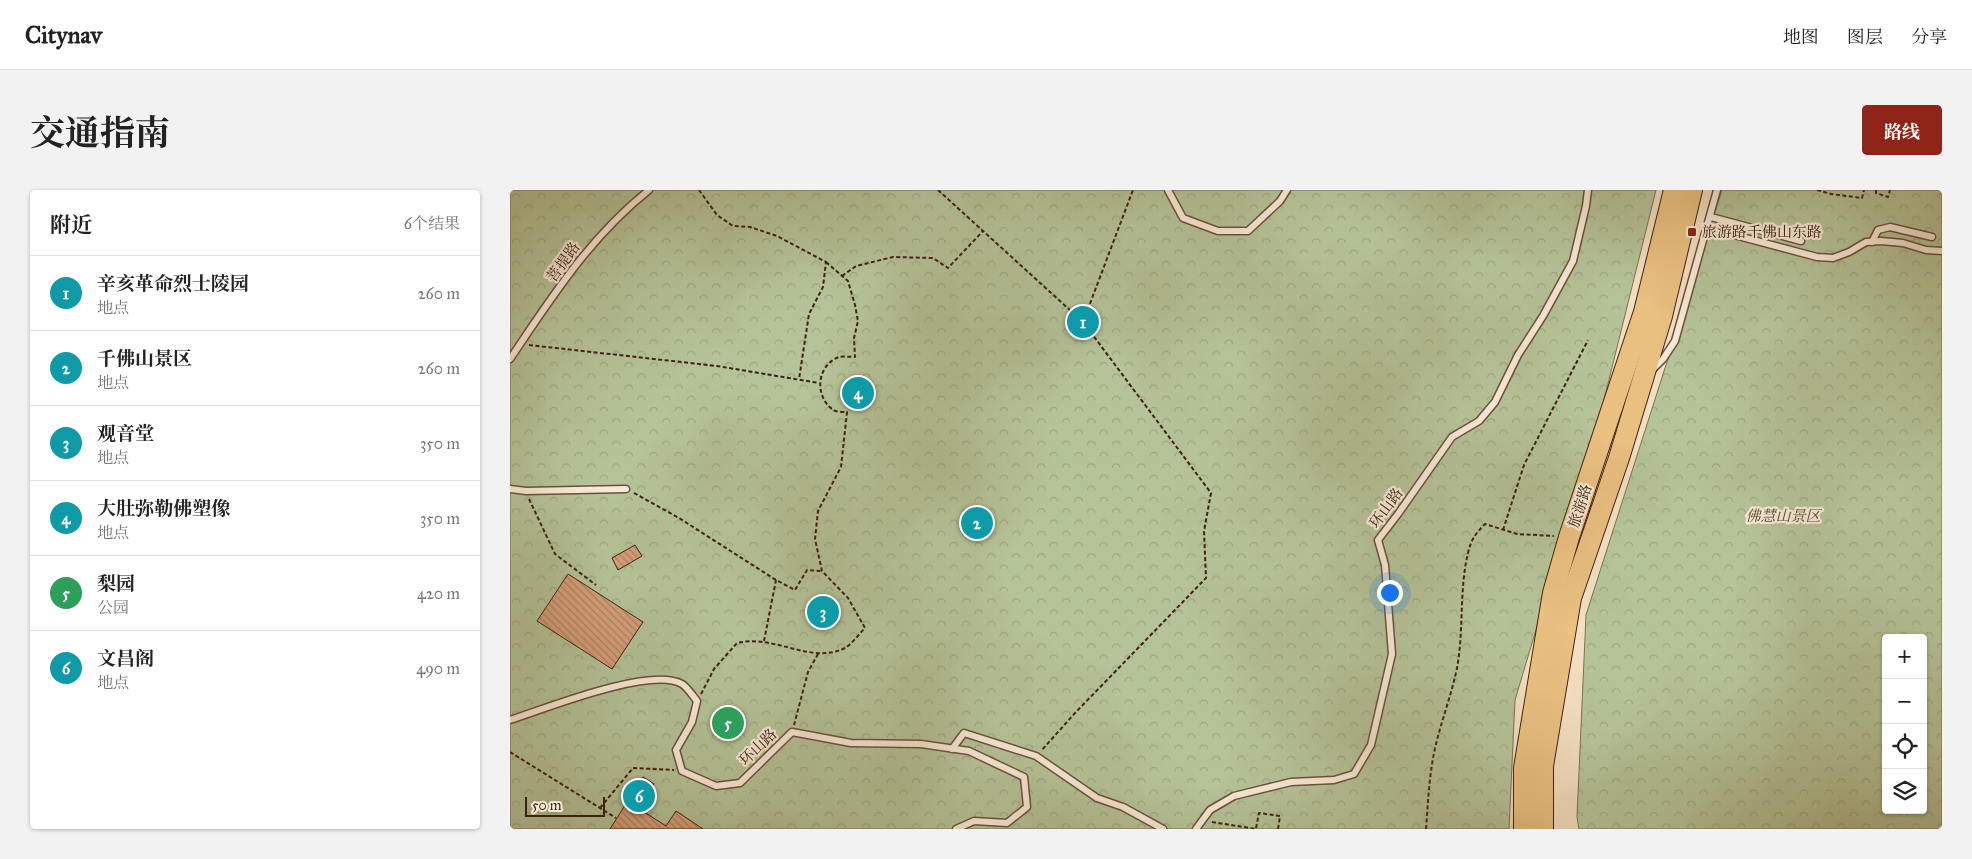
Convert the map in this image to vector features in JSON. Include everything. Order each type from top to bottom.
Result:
[{"type":"main road","name":"旅游路","points":[[1524,829],[1524,768],[1553,593],[1644,312],[1674,190]]},
{"type":"main road","name":"旅游路","points":[[1543,829],[1543,766],[1570,598],[1618,458],[1662,316],[1692,190]]},
{"type":"lane","name":"菩提路","points":[[510,359],[582,256],[607,228],[650,190]]},
{"type":"lane","points":[[1168,190],[1183,218],[1218,231],[1248,231],[1280,202],[1287,190]]},
{"type":"lane","name":"环山路","points":[[1196,829],[1210,810],[1234,796],[1291,782],[1334,780],[1354,774],[1371,745],[1392,654],[1385,565],[1378,540],[1452,437],[1479,421],[1495,402],[1518,355],[1543,316],[1573,260],[1588,190]]},
{"type":"lane","points":[[1643,378],[1663,359],[1675,342],[1717,190]]},
{"type":"lane","points":[[1711,217],[1801,241]]},
{"type":"lane","points":[[1872,242],[1878,230],[1890,227],[1932,237]]},
{"type":"lane","points":[[1708,228],[1818,257],[1833,258],[1849,252],[1866,242],[1903,242],[1926,250],[1942,251]]},
{"type":"lane","points":[[510,489],[526,491],[626,488]]},
{"type":"lane","points":[[510,720],[614,686],[664,679],[682,684],[697,702],[692,722],[676,750],[682,771]]},
{"type":"lane","name":"环山路","points":[[682,771],[716,786],[740,783],[792,732],[851,743],[921,744],[968,751],[1024,778],[1027,807],[1006,823],[974,821],[956,829]]},
{"type":"lane","points":[[952,749],[964,733],[1036,756],[1097,798],[1123,808],[1163,829]]},
{"type":"path","points":[[697,702],[714,669],[738,643],[764,641],[818,654],[846,648],[865,628],[848,598],[822,571],[815,539],[818,511],[841,467],[847,412],[833,410],[822,399],[819,383],[825,368],[839,357],[855,358],[854,338],[858,321],[848,282],[826,262],[777,236],[750,227],[733,226],[717,215],[699,190]]},
{"type":"path","points":[[938,190],[1083,322],[1211,493],[1204,531],[1206,578],[1036,756]]},
{"type":"path","points":[[1083,322],[1134,190]]},
{"type":"path","points":[[1817,190],[1862,198],[1864,190]]},
{"type":"path","points":[[1831,194],[1832,190]]},
{"type":"path","points":[[1876,190],[1876,193],[1888,197],[1890,190]]},
{"type":"path","points":[[842,276],[856,266],[892,257],[933,258],[948,268],[983,231]]},
{"type":"path","points":[[799,380],[809,314],[823,287],[826,262]]},
{"type":"path","points":[[1503,530],[1524,465],[1588,340]]},
{"type":"path","points":[[520,344],[717,366],[819,383]]},
{"type":"path","points":[[626,488],[679,518],[776,580],[795,590],[807,570],[822,571]]},
{"type":"path","points":[[526,491],[554,554],[596,585]]},
{"type":"path","points":[[1426,829],[1434,751],[1457,668],[1462,628],[1464,585],[1468,554],[1473,536],[1485,524],[1517,534],[1570,537]]},
{"type":"path","points":[[764,641],[776,580]]},
{"type":"path","points":[[792,732],[808,672],[818,654]]},
{"type":"path","points":[[510,752],[616,818]]},
{"type":"path","points":[[600,808],[633,768],[682,771]]},
{"type":"path","points":[[1202,820],[1256,829],[1259,813],[1280,816],[1278,829]]},
{"type":"green space","points":[[510,190],[1656,190],[1600,416],[1515,700],[1509,829],[510,829]]},
{"type":"green space","name":"佛慧山景区","points":[[1722,190],[1942,190],[1942,829],[1579,829],[1577,817],[1586,615]]},
{"type":"building","points":[[635,545],[642,556],[618,570],[612,558]]},
{"type":"building","points":[[568,574],[643,622],[612,669],[537,621]]},
{"type":"building","points":[[643,777],[654,784],[638,808],[666,826],[676,811],[703,829],[610,829]]},
{"type":"place","name":"旅游路千佛山东路","points":[[1692,232]]},
{"type":"place","name":"辛亥革命烈士陵园","points":[[1083,322]]},
{"type":"place","name":"大肚弥勒佛塑像","points":[[858,393]]},
{"type":"place","name":"千佛山景区","points":[[977,523]]},
{"type":"place","name":"观音堂","points":[[823,612]]},
{"type":"place","name":"梨园","points":[[728,723]]},
{"type":"place","name":"文昌阁","points":[[639,796]]}]
